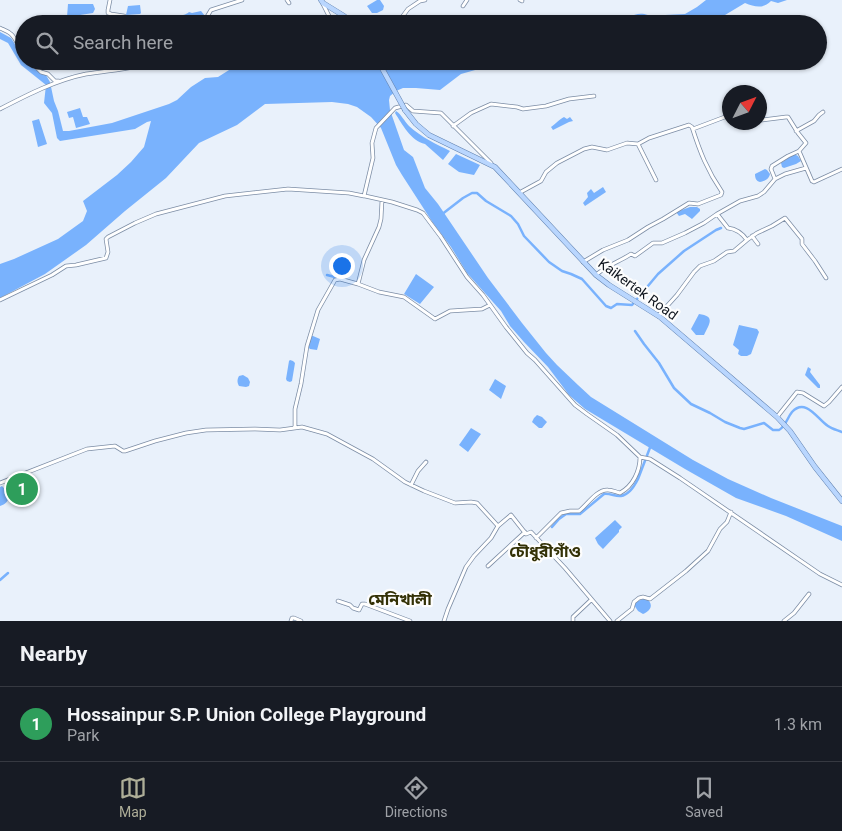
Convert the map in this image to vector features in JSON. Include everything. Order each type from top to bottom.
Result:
[{"type":"main road","points":[[322,2],[342,15]]},
{"type":"main road","name":"Kaikertek Road","points":[[383,70],[405,110],[416,124],[429,135],[495,168],[596,275],[658,316],[778,418],[842,501]]},
{"type":"street","points":[[110,0],[108,13],[119,15]]},
{"type":"street","points":[[208,15],[211,10],[242,0]]},
{"type":"street","points":[[404,15],[420,1],[425,0]]},
{"type":"street","points":[[463,6],[467,0]]},
{"type":"street","points":[[322,2],[328,15]]},
{"type":"street","points":[[0,28],[9,32],[15,39]]},
{"type":"street","points":[[39,70],[48,74],[56,82],[59,82]]},
{"type":"street","points":[[0,109],[59,82],[85,75],[119,70]]},
{"type":"street","points":[[454,126],[471,113],[492,104],[517,106],[522,110],[594,96]]},
{"type":"street","points":[[364,196],[373,158],[372,143],[376,128],[392,110],[406,105],[413,111],[439,112],[495,168]]},
{"type":"street","points":[[796,131],[814,121],[822,112]]},
{"type":"street","points":[[767,120],[788,117],[806,143],[799,151],[772,166],[771,169],[775,179]]},
{"type":"street","points":[[693,129],[722,119]]},
{"type":"street","points":[[519,193],[541,181],[546,172],[557,163],[584,149],[592,147],[607,150],[628,143],[638,144],[649,138],[691,126],[704,163],[722,192],[721,195],[698,204],[689,203],[628,240],[603,250],[583,262]]},
{"type":"street","points":[[638,144],[656,180]]},
{"type":"street","points":[[799,151],[814,182],[842,169]]},
{"type":"street","points":[[596,275],[609,265],[631,254],[635,256],[653,243],[662,242],[685,233],[704,224],[740,201],[758,196],[775,179],[784,174],[806,168]]},
{"type":"street","points":[[0,300],[43,280],[66,266],[106,258],[108,252],[106,239],[135,223],[156,214],[225,196],[288,190],[349,193],[417,210],[424,213],[467,277],[483,294],[527,352],[568,398],[587,414],[618,435],[641,457],[650,459],[680,478],[820,574],[842,585]]},
{"type":"street","points":[[359,283],[364,260],[379,227],[382,200]]},
{"type":"street","points":[[717,214],[728,228],[741,232],[747,240]]},
{"type":"street","points":[[658,316],[700,266],[714,261],[727,252],[734,251],[752,236],[785,218],[802,239],[802,244],[816,261],[826,278]]},
{"type":"street","points":[[752,236],[758,244]]},
{"type":"street","points":[[294,428],[295,409],[301,384],[304,358],[318,310],[335,280],[340,279],[359,283],[379,292],[404,297],[435,319],[450,311],[482,309],[490,305]]},
{"type":"street","points":[[778,418],[797,392],[824,406],[842,387]]},
{"type":"street","points":[[0,483],[87,449],[115,446],[126,452],[155,441],[206,430],[280,430],[302,427],[328,434],[373,459],[411,485],[455,503],[471,502],[477,504],[498,526]]},
{"type":"street","points":[[536,538],[560,513],[570,510],[578,511],[604,490],[620,493],[625,490],[636,476],[641,457]]},
{"type":"street","points":[[411,485],[418,471],[426,462]]},
{"type":"street","points":[[617,621],[632,609],[636,600],[643,597],[650,599],[696,563],[708,551],[720,529],[727,522],[731,512]]},
{"type":"street","points":[[444,621],[466,567],[491,538],[498,526],[511,515],[527,534],[531,532],[565,568],[610,621]]},
{"type":"street","points":[[488,566],[525,532]]},
{"type":"street","points":[[784,621],[794,613],[809,594]]},
{"type":"street","points":[[572,621],[573,617],[591,600]]},
{"type":"street","points":[[338,601],[359,610],[362,604],[365,604],[410,621]]},
{"type":"street","points":[[290,621],[292,618],[301,621]]},
{"type":"shaded area","points":[[30,475],[39,493],[13,503],[6,485]]},
{"type":"water","points":[[380,0],[384,6],[383,10],[372,13],[367,6]]},
{"type":"water","points":[[706,0],[787,0],[778,3],[771,1],[759,6],[745,3],[725,15],[665,15],[685,14]]},
{"type":"water","points":[[68,4],[93,4],[95,9],[93,13],[67,15]]},
{"type":"water","points":[[140,5],[140,14],[126,15],[128,6]]},
{"type":"water","points":[[201,11],[204,15],[184,15],[189,12]]},
{"type":"water","points":[[0,32],[11,38],[15,44],[15,55],[8,43],[0,39]]},
{"type":"water","points":[[27,70],[37,70],[46,75],[50,82],[63,131],[69,131],[112,123],[169,104],[205,78],[218,77],[229,70],[475,70],[461,74],[440,90],[403,88],[396,91],[390,96],[390,110],[404,150],[413,157],[425,188],[522,323],[557,365],[591,397],[693,460],[728,479],[842,526],[842,541],[786,516],[736,498],[585,409],[569,395],[548,367],[510,326],[501,311],[467,273],[396,165],[381,128],[371,117],[357,107],[348,104],[332,102],[265,104],[237,125],[199,143],[166,178],[86,245],[45,274],[0,298],[0,264],[58,239],[83,221],[87,211],[83,201],[117,175],[144,147],[151,121],[135,129],[60,141],[57,138],[52,113],[44,103],[46,85]]},
{"type":"water","points":[[80,108],[83,117],[87,117],[90,124],[76,128],[73,117],[69,118],[67,112]]},
{"type":"water","points":[[396,111],[418,134],[450,151],[443,160],[425,144],[411,136],[395,113]]},
{"type":"water","points":[[564,117],[567,119],[570,117],[573,121],[553,130],[551,127]]},
{"type":"water","points":[[39,119],[47,144],[38,147],[32,121]]},
{"type":"water","points":[[456,154],[480,165],[474,175],[459,172],[448,164]]},
{"type":"water","points":[[794,154],[801,161],[784,168],[782,167],[781,163]]},
{"type":"water","points":[[765,169],[770,174],[768,178],[759,182],[755,174]]},
{"type":"water","points":[[603,187],[606,192],[585,206],[583,203],[588,197],[587,193],[591,189],[594,193]]},
{"type":"water","points":[[690,207],[700,209],[692,219],[685,214],[679,216],[676,212]]},
{"type":"water","points":[[416,274],[434,287],[420,304],[404,294]]},
{"type":"water","points":[[699,314],[708,317],[710,321],[704,335],[696,335],[691,329]]},
{"type":"water","points":[[739,325],[757,329],[759,332],[751,354],[747,356],[738,354],[739,350],[733,345]]},
{"type":"water","points":[[311,336],[320,339],[317,350],[308,347]]},
{"type":"water","points":[[290,360],[295,363],[292,381],[290,382],[286,379]]},
{"type":"water","points":[[808,367],[811,369],[810,372],[820,385],[820,388],[805,375]]},
{"type":"water","points":[[243,375],[248,378],[249,386],[238,385],[238,377]]},
{"type":"water","points":[[495,379],[506,386],[501,399],[489,390]]},
{"type":"water","points":[[537,415],[547,422],[542,428],[539,428],[532,422]]},
{"type":"water","points":[[471,428],[481,434],[468,452],[459,445]]},
{"type":"water","points":[[2,486],[7,492],[8,500],[4,505],[0,506],[0,487]]},
{"type":"water","points":[[615,520],[622,527],[603,549],[595,538]]},
{"type":"water","points":[[645,598],[650,602],[651,606],[643,614],[634,605]]},
{"type":"waterway","points":[[441,215],[463,198],[472,193],[477,193],[486,201],[511,216],[518,224],[524,236],[549,262],[562,271],[582,279],[606,306],[611,308],[617,304],[632,305],[658,274],[684,251],[721,228]]},
{"type":"waterway","points":[[327,275],[339,278]]},
{"type":"waterway","points":[[635,331],[659,363],[674,388],[691,404],[725,422],[744,429],[764,423],[773,430],[779,430],[792,412],[802,407],[807,408],[830,427],[842,432]]},
{"type":"waterway","points":[[552,527],[566,514],[580,514],[604,494],[621,496],[629,492],[638,479],[651,445]]},
{"type":"waterway","points":[[0,580],[8,573]]},
{"type":"place","name":"Hossainpur S.P. Union College Playground","points":[[22,489]]},
{"type":"district","name":"চৌধুরীগাঁও","points":[[545,551]]},
{"type":"district","name":"মেনিখালী","points":[[400,599]]}]
